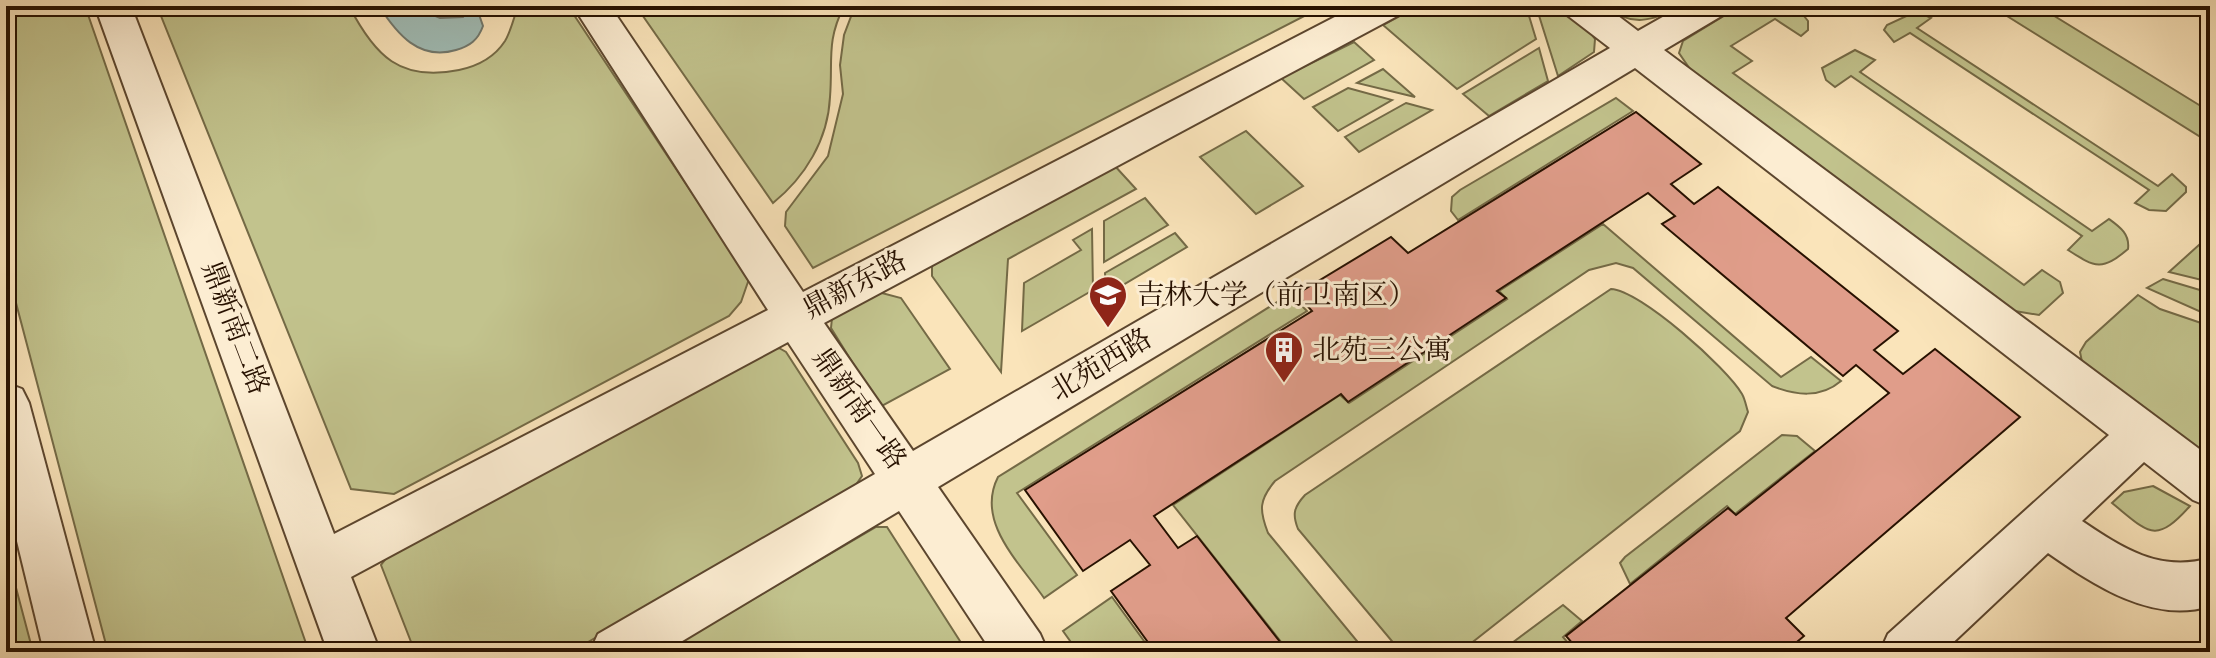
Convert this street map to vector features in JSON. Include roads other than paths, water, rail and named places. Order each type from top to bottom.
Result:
[{"type":"lane","name":"鼎新南二路","points":[[113,6],[354,652]]},
{"type":"lane","name":"鼎新南一路","points":[[591,6],[1022,652]]},
{"type":"lane","points":[[1580,6],[2210,485]]},
{"type":"lane","name":"北苑西路","points":[[616,652],[1710,6]]},
{"type":"lane","name":"鼎新东路","points":[[324,565],[795,316],[1358,12]]},
{"type":"lane","points":[[6,403],[70,652]]},
{"type":"lane","points":[[1906,652],[2142,434]]},
{"type":"lane","points":[[2045,523],[2085,551],[2128,575],[2160,587],[2184,589],[2210,582]]},
{"type":"water","points":[[379,6],[412,6],[440,18],[463,17],[466,12],[463,6],[476,6],[483,26],[476,39],[465,47],[431,52],[410,43]]},
{"type":"place","name":"吉林大学（前卫南区）","points":[[1108,329]]},
{"type":"place","name":"北苑三公寓","points":[[1284,384]]}]
